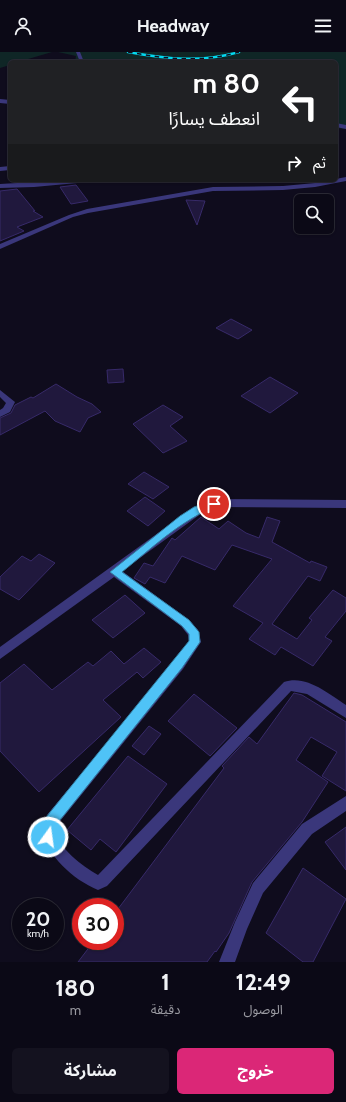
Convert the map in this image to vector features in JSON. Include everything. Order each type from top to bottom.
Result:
[{"type":"street","points":[[0,186],[66,182]]},
{"type":"street","points":[[0,247],[71,216],[87,211],[213,189],[283,188],[315,186],[333,182]]},
{"type":"street","points":[[0,393],[11,402],[7,410],[0,414]]},
{"type":"street","points":[[0,654],[198,510],[214,504],[346,504]]},
{"type":"street","points":[[114,572],[185,623],[194,632],[195,642],[179,665],[52,820],[47,829],[51,842],[65,858],[92,880],[98,883],[102,881],[288,686],[297,685],[307,689],[346,712]]},
{"type":"street","points":[[227,962],[258,888],[307,829],[346,803]]},
{"type":"green space","points":[[0,52],[52,52],[25,60],[8,60],[8,66],[0,68]]},
{"type":"green space","points":[[58,52],[346,52],[346,129],[338,128],[338,60],[75,60],[76,56]]},
{"type":"building","points":[[76,185],[88,201],[71,204],[60,187]]},
{"type":"building","points":[[17,189],[35,211],[33,211],[43,217],[17,227],[24,231],[0,241],[0,191]]},
{"type":"building","points":[[186,200],[205,201],[197,225]]},
{"type":"building","points":[[231,319],[252,330],[238,339],[216,328]]},
{"type":"building","points":[[123,369],[124,382],[108,383],[107,370]]},
{"type":"building","points":[[270,377],[298,393],[270,413],[241,396]]},
{"type":"building","points":[[56,384],[92,404],[101,412],[88,418],[80,432],[55,421],[45,411],[0,435],[0,418],[11,413],[15,405],[31,397],[33,398]]},
{"type":"building","points":[[163,405],[183,417],[170,426],[187,441],[163,453],[133,424]]},
{"type":"building","points":[[144,472],[169,487],[153,499],[128,484]]},
{"type":"building","points":[[145,497],[165,511],[148,526],[127,511]]},
{"type":"building","points":[[201,517],[219,529],[228,521],[246,533],[259,538],[267,517],[280,521],[272,542],[310,563],[311,561],[327,567],[320,581],[308,576],[272,624],[297,639],[312,620],[309,618],[333,590],[346,598],[346,611],[325,637],[332,641],[313,666],[281,647],[275,655],[249,639],[263,623],[233,606],[272,559],[232,545],[215,570],[182,556],[165,583],[150,577],[145,584],[134,578],[144,563],[153,566],[172,538],[175,540]]},
{"type":"building","points":[[39,554],[55,563],[19,600],[0,589],[0,577],[22,556],[31,561]]},
{"type":"building","points":[[125,595],[145,613],[113,638],[92,620]]},
{"type":"building","points":[[144,648],[161,662],[143,678],[137,672],[103,700],[121,717],[39,792],[0,751],[0,683],[24,664],[52,690],[88,662],[93,666],[111,651],[124,664]]},
{"type":"building","points":[[294,693],[302,695],[346,722],[346,791],[322,776],[337,752],[311,737],[296,760],[328,782],[302,822],[252,882],[229,933],[207,962],[78,962],[87,950],[124,950],[124,901],[224,768],[222,766],[249,737],[257,744]]},
{"type":"building","points":[[194,694],[237,728],[210,756],[168,721]]},
{"type":"building","points":[[149,726],[161,734],[144,755],[132,746]]},
{"type":"building","points":[[128,756],[167,784],[116,852],[100,839],[91,850],[67,830]]},
{"type":"building","points":[[346,827],[346,870],[325,842]]},
{"type":"building","points":[[303,868],[346,899],[313,962],[303,962],[266,933]]},
{"type":"railway","points":[[128,52],[184,59],[211,58],[239,52]]},
{"type":"route","points":[[48,837],[47,829],[52,820],[179,665],[195,642],[194,632],[185,623],[169,610],[114,572],[184,519],[198,510],[214,504]]}]
